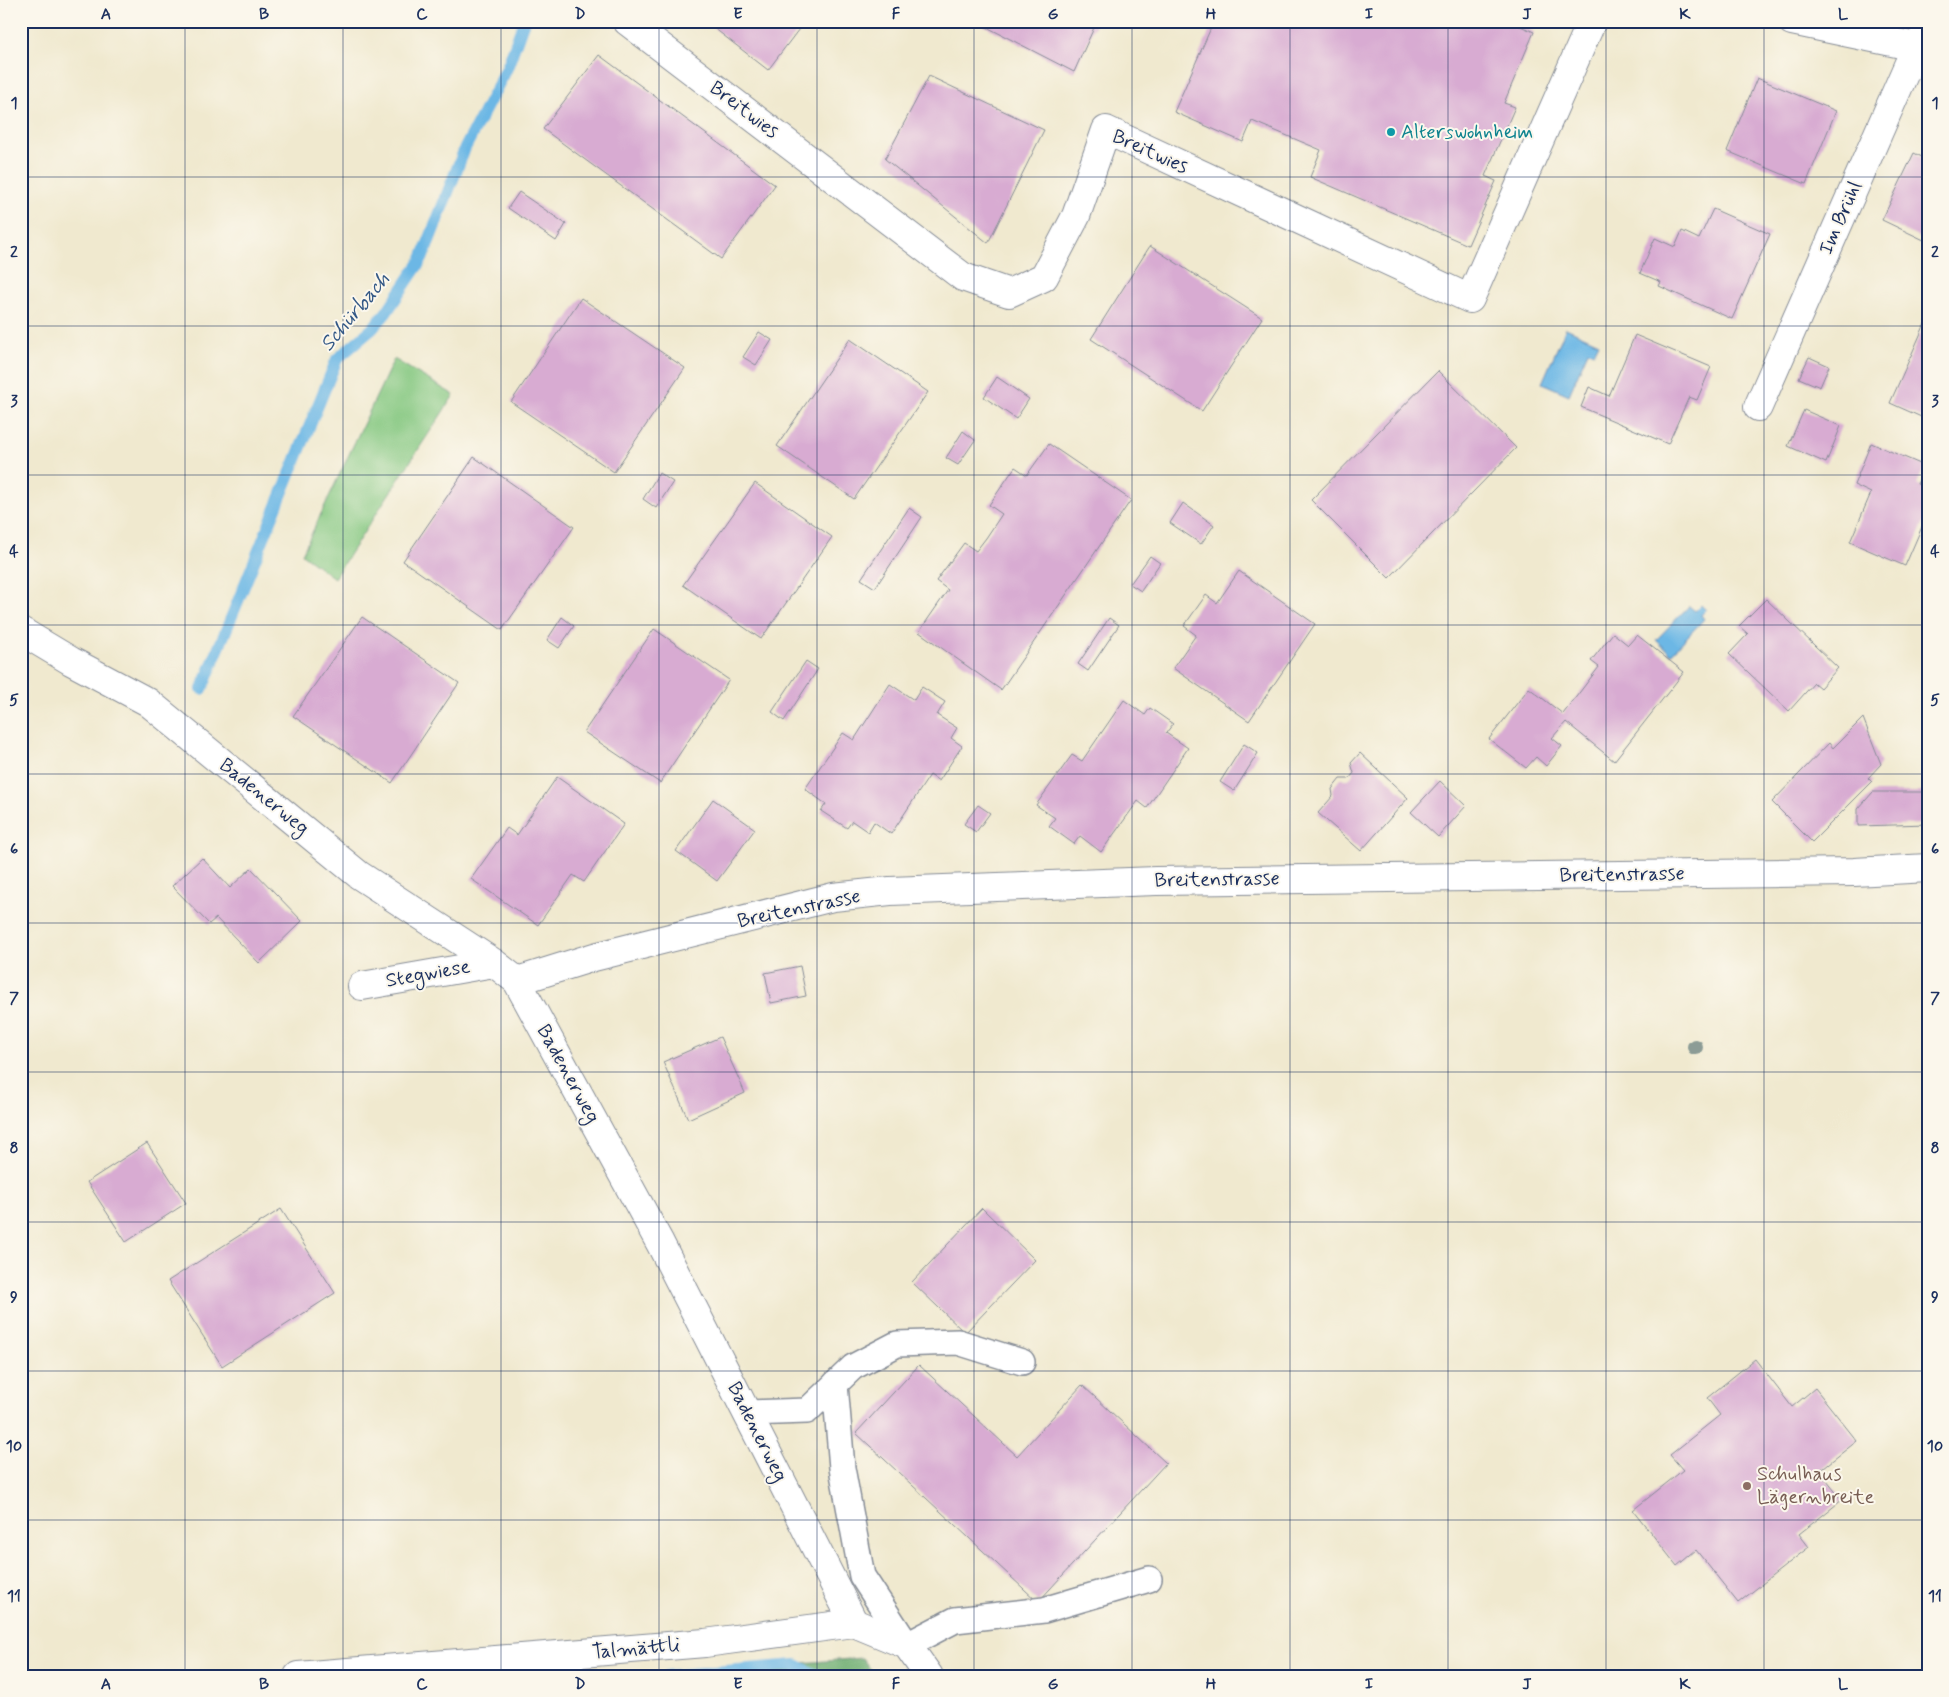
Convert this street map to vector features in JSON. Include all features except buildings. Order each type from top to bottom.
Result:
[{"type":"street","name":"Breitwies","points":[[627,21],[964,277],[1009,293],[1044,277],[1076,216],[1106,130],[1470,299],[1592,21]]},
{"type":"street","points":[[1792,21],[1922,39]]},
{"type":"street","name":"Im Brühl","points":[[1758,407],[1922,39]]},
{"type":"street","name":"Badenerweg","points":[[21,631],[71,661],[148,702],[359,875],[494,963],[517,981],[660,1243],[854,1623]]},
{"type":"street","name":"Breitenstrasse","points":[[517,981],[594,958],[832,897],[890,891],[1156,881],[1854,872],[1928,868]]},
{"type":"street","name":"Stegwiese","points":[[362,986],[494,963]]},
{"type":"street","points":[[854,1623],[907,1645],[929,1676]]},
{"type":"street","name":"Talmättli","points":[[298,1676],[705,1643],[854,1623]]},
{"type":"lane","points":[[747,1413],[807,1411],[853,1367],[897,1344],[958,1342],[1022,1362]]},
{"type":"lane","points":[[835,1384],[842,1468],[862,1576],[907,1645],[955,1620],[1044,1610],[1149,1579]]},
{"type":"green space","points":[[394,359],[454,395],[334,578],[302,554]]},
{"type":"green space","points":[[862,1658],[876,1676],[642,1676]]},
{"type":"water","points":[[1566,328],[1599,343],[1594,353],[1588,351],[1569,395],[1542,383]]},
{"type":"water","points":[[1701,605],[1706,610],[1701,615],[1704,619],[1671,654],[1656,640],[1689,606],[1695,611]]},
{"type":"waterway","name":"Schürbach","points":[[202,689],[337,359],[372,329],[386,313],[422,259],[465,148],[507,68],[524,21]]},
{"type":"waterway","points":[[667,1676],[796,1665],[818,1676]]},
{"type":"place","name":"Alterswohnheim","points":[[1391,132]]},
{"type":"place","name":"Schulhaus Lägernbreite","points":[[1747,1486]]}]
